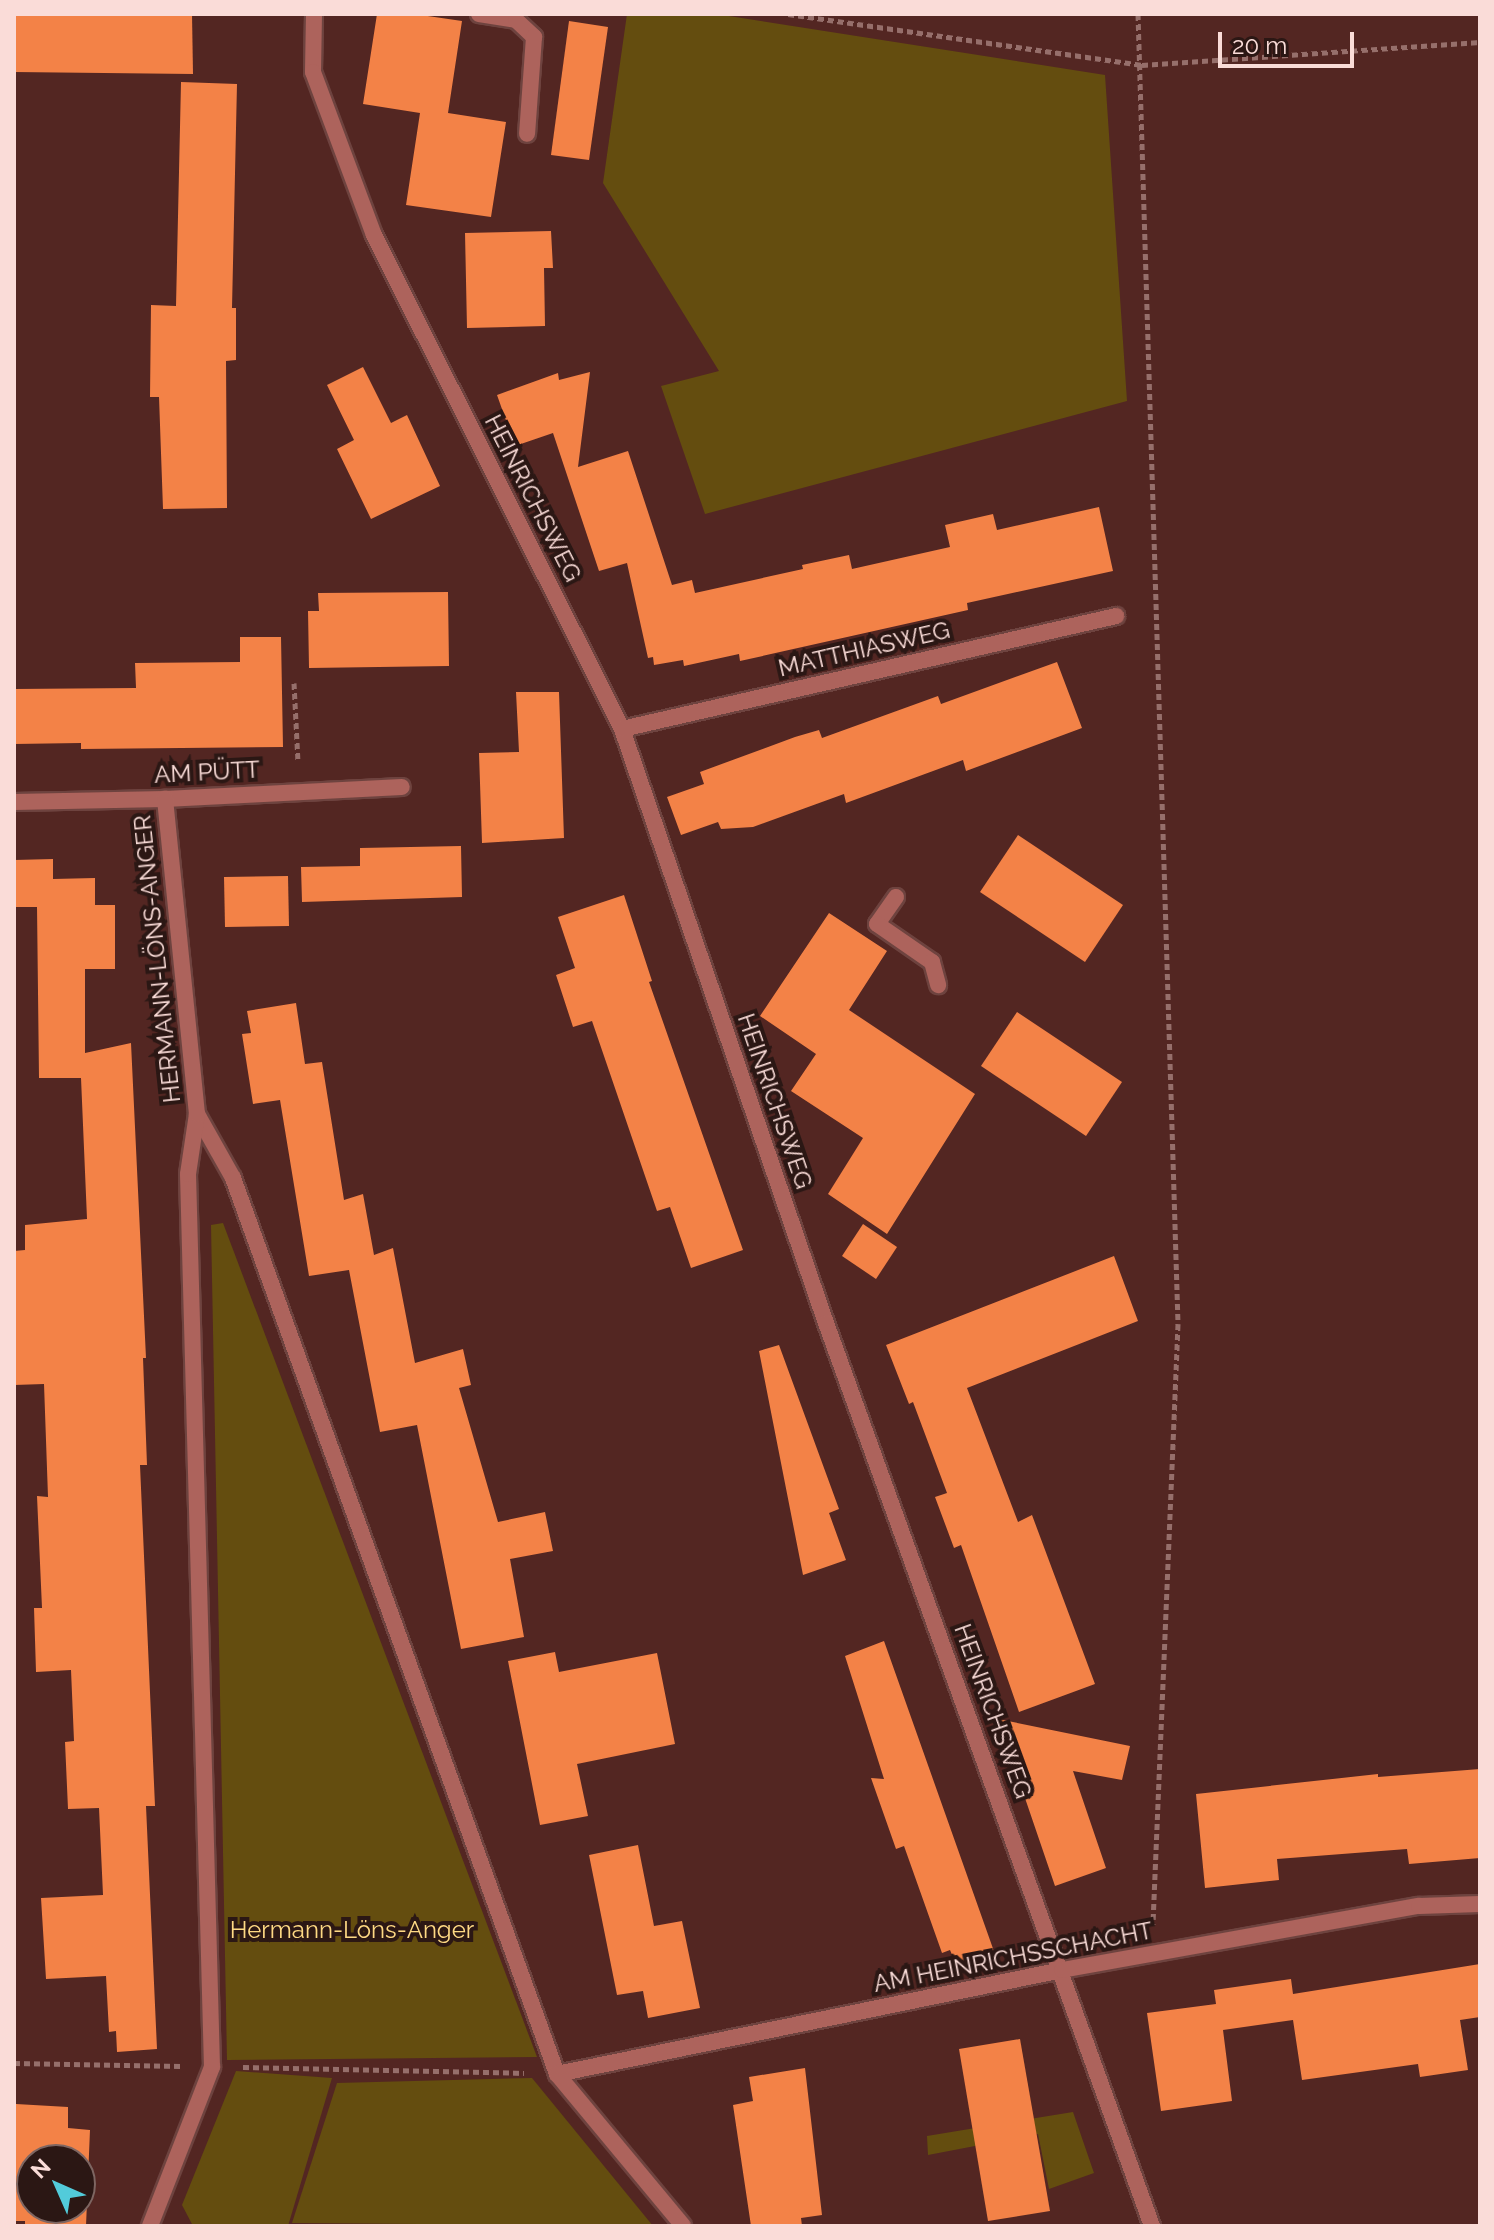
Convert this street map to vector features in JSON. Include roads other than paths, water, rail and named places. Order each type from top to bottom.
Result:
[{"type":"street","name":"HEINRICHSWEG","points":[[314,14],[313,72],[374,235],[622,729],[826,1323],[1152,2226]]},
{"type":"street","points":[[479,14],[516,20],[534,37],[527,134]]},
{"type":"street","name":"MATTHIASWEG","points":[[622,729],[1116,616]]},
{"type":"street","name":"AM PÜTT","points":[[14,802],[165,799],[402,787]]},
{"type":"street","name":"HERMANN-LÖNS-ANGER","points":[[150,2226],[212,2067],[188,1174],[197,1114],[165,799]]},
{"type":"street","points":[[896,897],[877,924],[932,962],[938,985]]},
{"type":"street","name":"HERMANN-LÖNS-ANGER","points":[[197,1114],[233,1178],[557,2074],[683,2226]]},
{"type":"street","name":"AM HEINRICHSSCHACHT","points":[[557,2074],[1062,1970],[1419,1906],[1480,1904]]},
{"type":"park label","name":"Hermann-Löns-Anger","points":[[352,1930]]}]
